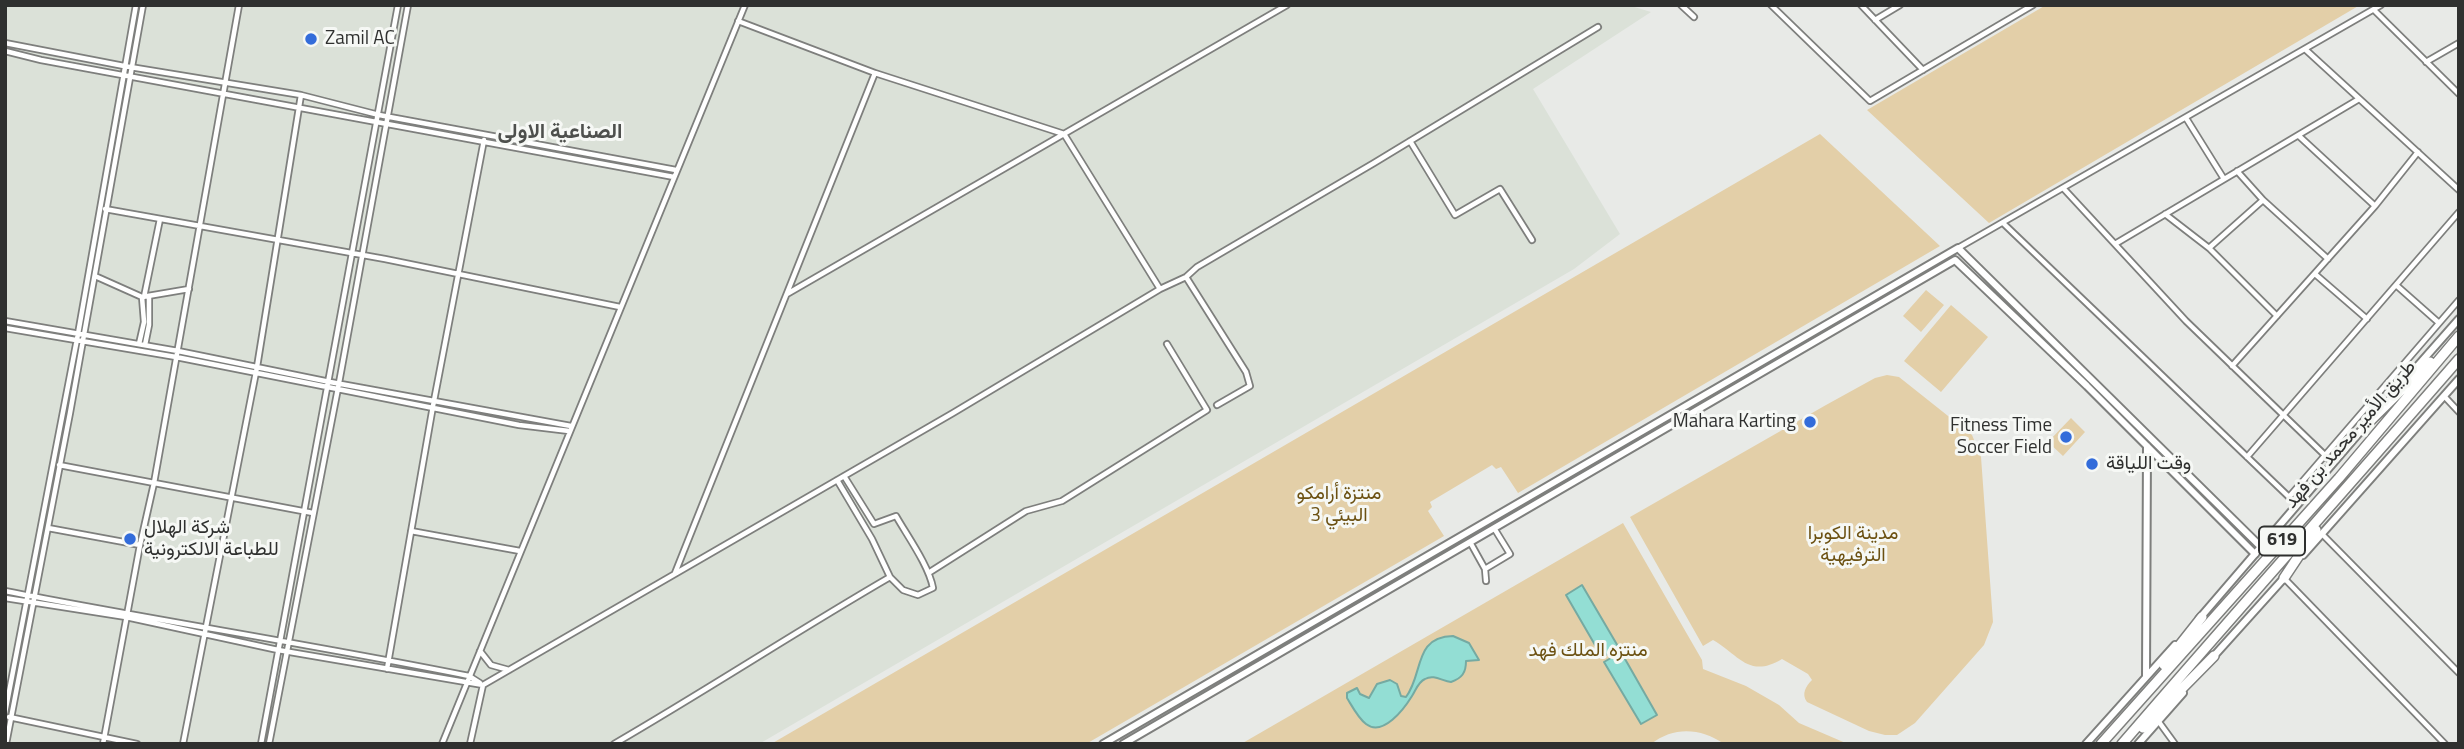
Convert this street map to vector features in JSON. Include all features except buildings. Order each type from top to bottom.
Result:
[{"type":"highway","points":[[2369,422],[2459,334]]},
{"type":"highway","name":"طريق الأمير محمد بن فهد","points":[[2101,744],[2339,478],[2459,334]]},
{"type":"highway","name":"طريق الأمير محمد بن فهد","points":[[2125,744],[2269,573],[2459,360]]},
{"type":"highway","points":[[2284,578],[2349,486]]},
{"type":"highway","points":[[2101,744],[2202,617]]},
{"type":"highway","points":[[2125,744],[2214,656]]},
{"type":"street","points":[[6,744],[7,716],[27,595],[136,5]]},
{"type":"street","points":[[7,716],[34,603],[143,5]]},
{"type":"street","points":[[103,741],[154,483],[239,5]]},
{"type":"street","points":[[261,744],[398,5]]},
{"type":"street","points":[[269,744],[408,5]]},
{"type":"street","points":[[442,744],[745,6],[735,5]]},
{"type":"street","points":[[787,293],[1287,5]]},
{"type":"street","points":[[1681,5],[1694,17]]},
{"type":"street","points":[[1771,5],[1870,101],[2033,5]]},
{"type":"street","points":[[1861,5],[1923,70]]},
{"type":"street","points":[[1875,20],[1900,5]]},
{"type":"street","points":[[1103,744],[2381,5]]},
{"type":"street","points":[[2374,10],[2459,94]]},
{"type":"street","points":[[738,21],[875,73],[1064,134],[1160,289]]},
{"type":"street","points":[[5,591],[34,595],[278,650],[483,685],[1160,289],[1186,277],[1197,267],[1598,27]]},
{"type":"street","points":[[5,43],[225,84],[301,95],[387,116],[677,170]]},
{"type":"street","points":[[2426,62],[2459,43]]},
{"type":"street","points":[[2306,50],[2459,190]]},
{"type":"street","points":[[5,51],[41,60],[674,177]]},
{"type":"street","points":[[41,60],[43,51]]},
{"type":"street","points":[[675,574],[875,73]]},
{"type":"street","points":[[171,84],[173,74]]},
{"type":"street","points":[[183,744],[255,370],[301,95]]},
{"type":"street","points":[[2115,244],[2359,99]]},
{"type":"street","points":[[2186,118],[2224,179]]},
{"type":"street","points":[[387,669],[485,134]]},
{"type":"street","points":[[2299,136],[2375,206]]},
{"type":"street","points":[[1410,141],[1455,215],[1500,189],[1532,240]]},
{"type":"street","points":[[2232,366],[2375,206],[2418,152]]},
{"type":"street","points":[[2238,171],[2263,200],[2328,259]]},
{"type":"street","points":[[2064,188],[2186,321],[2333,463]]},
{"type":"street","points":[[2209,248],[2263,200]]},
{"type":"street","points":[[99,209],[384,259],[620,307]]},
{"type":"street","points":[[2246,457],[2459,212]]},
{"type":"street","points":[[2165,214],[2209,248],[2277,316]]},
{"type":"street","points":[[142,345],[149,325],[145,297],[160,219]]},
{"type":"street","points":[[2003,223],[2289,497],[2459,300]]},
{"type":"street","points":[[1123,744],[1896,296],[1955,260],[1958,248]]},
{"type":"street","points":[[1958,248],[2261,547]]},
{"type":"street","points":[[1955,260],[2255,554]]},
{"type":"street","points":[[2315,274],[2367,319]]},
{"type":"street","points":[[94,276],[145,297],[189,289]]},
{"type":"street","points":[[1186,277],[1246,372],[1250,386],[1217,405]]},
{"type":"street","points":[[2396,285],[2439,323]]},
{"type":"street","points":[[1890,287],[1896,296]]},
{"type":"street","points":[[2087,744],[2202,617],[2459,318]]},
{"type":"street","points":[[5,321],[76,336]]},
{"type":"street","points":[[5,328],[142,345],[177,354]]},
{"type":"street","points":[[83,337],[434,404],[519,425],[570,429]]},
{"type":"street","points":[[1793,343],[1798,352]]},
{"type":"street","points":[[930,572],[1027,511],[1062,501],[1206,410],[1167,344]]},
{"type":"street","points":[[2138,744],[2459,379]]},
{"type":"street","points":[[2444,396],[2459,412]]},
{"type":"street","points":[[1683,407],[1688,416]]},
{"type":"street","points":[[2146,676],[2149,437]]},
{"type":"street","points":[[1588,462],[1594,471]]},
{"type":"street","points":[[52,464],[313,513]]},
{"type":"street","points":[[837,480],[872,539],[890,578],[903,590],[918,595],[933,588],[930,572],[918,556],[897,516],[874,524],[844,476]]},
{"type":"street","points":[[1546,487],[1551,495]]},
{"type":"street","points":[[1506,510],[1510,519]]},
{"type":"street","points":[[48,528],[140,545]]},
{"type":"street","points":[[1485,569],[1510,554],[1494,528]]},
{"type":"street","points":[[411,531],[520,551]]},
{"type":"street","points":[[2322,534],[2459,673]]},
{"type":"street","points":[[1455,540],[1460,548]]},
{"type":"street","points":[[1470,542],[1485,569],[1486,581]]},
{"type":"street","points":[[614,744],[890,578]]},
{"type":"street","points":[[2284,578],[2445,744]]},
{"type":"street","points":[[5,598],[206,626],[288,644],[469,676],[483,685]]},
{"type":"street","points":[[206,626],[213,636]]},
{"type":"street","points":[[1304,627],[1310,635]]},
{"type":"street","points":[[480,650],[491,665],[510,671]]},
{"type":"street","points":[[470,744],[483,685]]},
{"type":"street","points":[[1194,691],[1200,699]]},
{"type":"street","points":[[7,716],[103,741],[137,744]]},
{"type":"street","points":[[2159,722],[2175,744]]},
{"type":"shaded area","points":[[5,5],[1628,5],[1651,12],[1533,89],[1620,234],[1574,269],[759,744],[5,744]]},
{"type":"green space","points":[[2046,5],[2360,5],[1989,223],[1867,110]]},
{"type":"green space","name":"منتزة أرامكو البيئي 3","points":[[1820,134],[1940,246],[1518,493],[1501,467],[1496,469],[1492,465],[1430,502],[1432,507],[1428,511],[1444,536],[1086,744],[771,744]]},
{"type":"green space","points":[[1926,290],[1944,305],[1921,332],[1903,316]]},
{"type":"green space","points":[[1951,305],[1988,337],[1941,392],[1904,361]]},
{"type":"green space","name":"مدينة الكوبرا الترفيهية","points":[[1887,375],[1899,377],[1972,435],[1981,457],[1993,622],[1984,645],[1915,723],[1897,735],[1869,731],[1807,702],[1805,690],[1812,680],[1808,674],[1782,659],[1771,665],[1753,666],[1713,640],[1703,646],[1630,517],[1826,405],[1875,378]]},
{"type":"green space","name":"Fitness Time Soccer Field","points":[[2071,418],[2085,432],[2063,456],[2048,442]]},
{"type":"green space","name":"منتزه الملك فهد","points":[[1623,523],[1702,660],[1703,669],[1746,686],[1779,705],[1799,723],[1848,744],[1724,744],[1706,735],[1688,731],[1669,734],[1651,744],[1241,744]]},
{"type":"water","points":[[1582,585],[1619,648],[1602,657],[1566,595]]},
{"type":"water","points":[[1453,636],[1469,643],[1479,660],[1466,661],[1461,677],[1451,682],[1432,677],[1423,680],[1404,708],[1392,720],[1379,727],[1373,727],[1360,719],[1347,698],[1347,693],[1357,688],[1360,694],[1369,698],[1377,684],[1390,680],[1397,684],[1401,696],[1406,697],[1412,688],[1425,649],[1440,638]]},
{"type":"water","points":[[1621,652],[1657,715],[1641,724],[1604,662]]},
{"type":"place","name":"Zamil AC","points":[[311,39]]},
{"type":"place","name":"Mahara Karting","points":[[1810,422]]},
{"type":"place","name":"Fitness Time Soccer Field","points":[[2066,437]]},
{"type":"place","name":"وقت اللياقة","points":[[2092,464]]},
{"type":"place","name":"شركة الهلال للطباعة الالكترونية","points":[[130,539]]},
{"type":"district","name":"الصناعية الاولى","points":[[560,133]]}]
